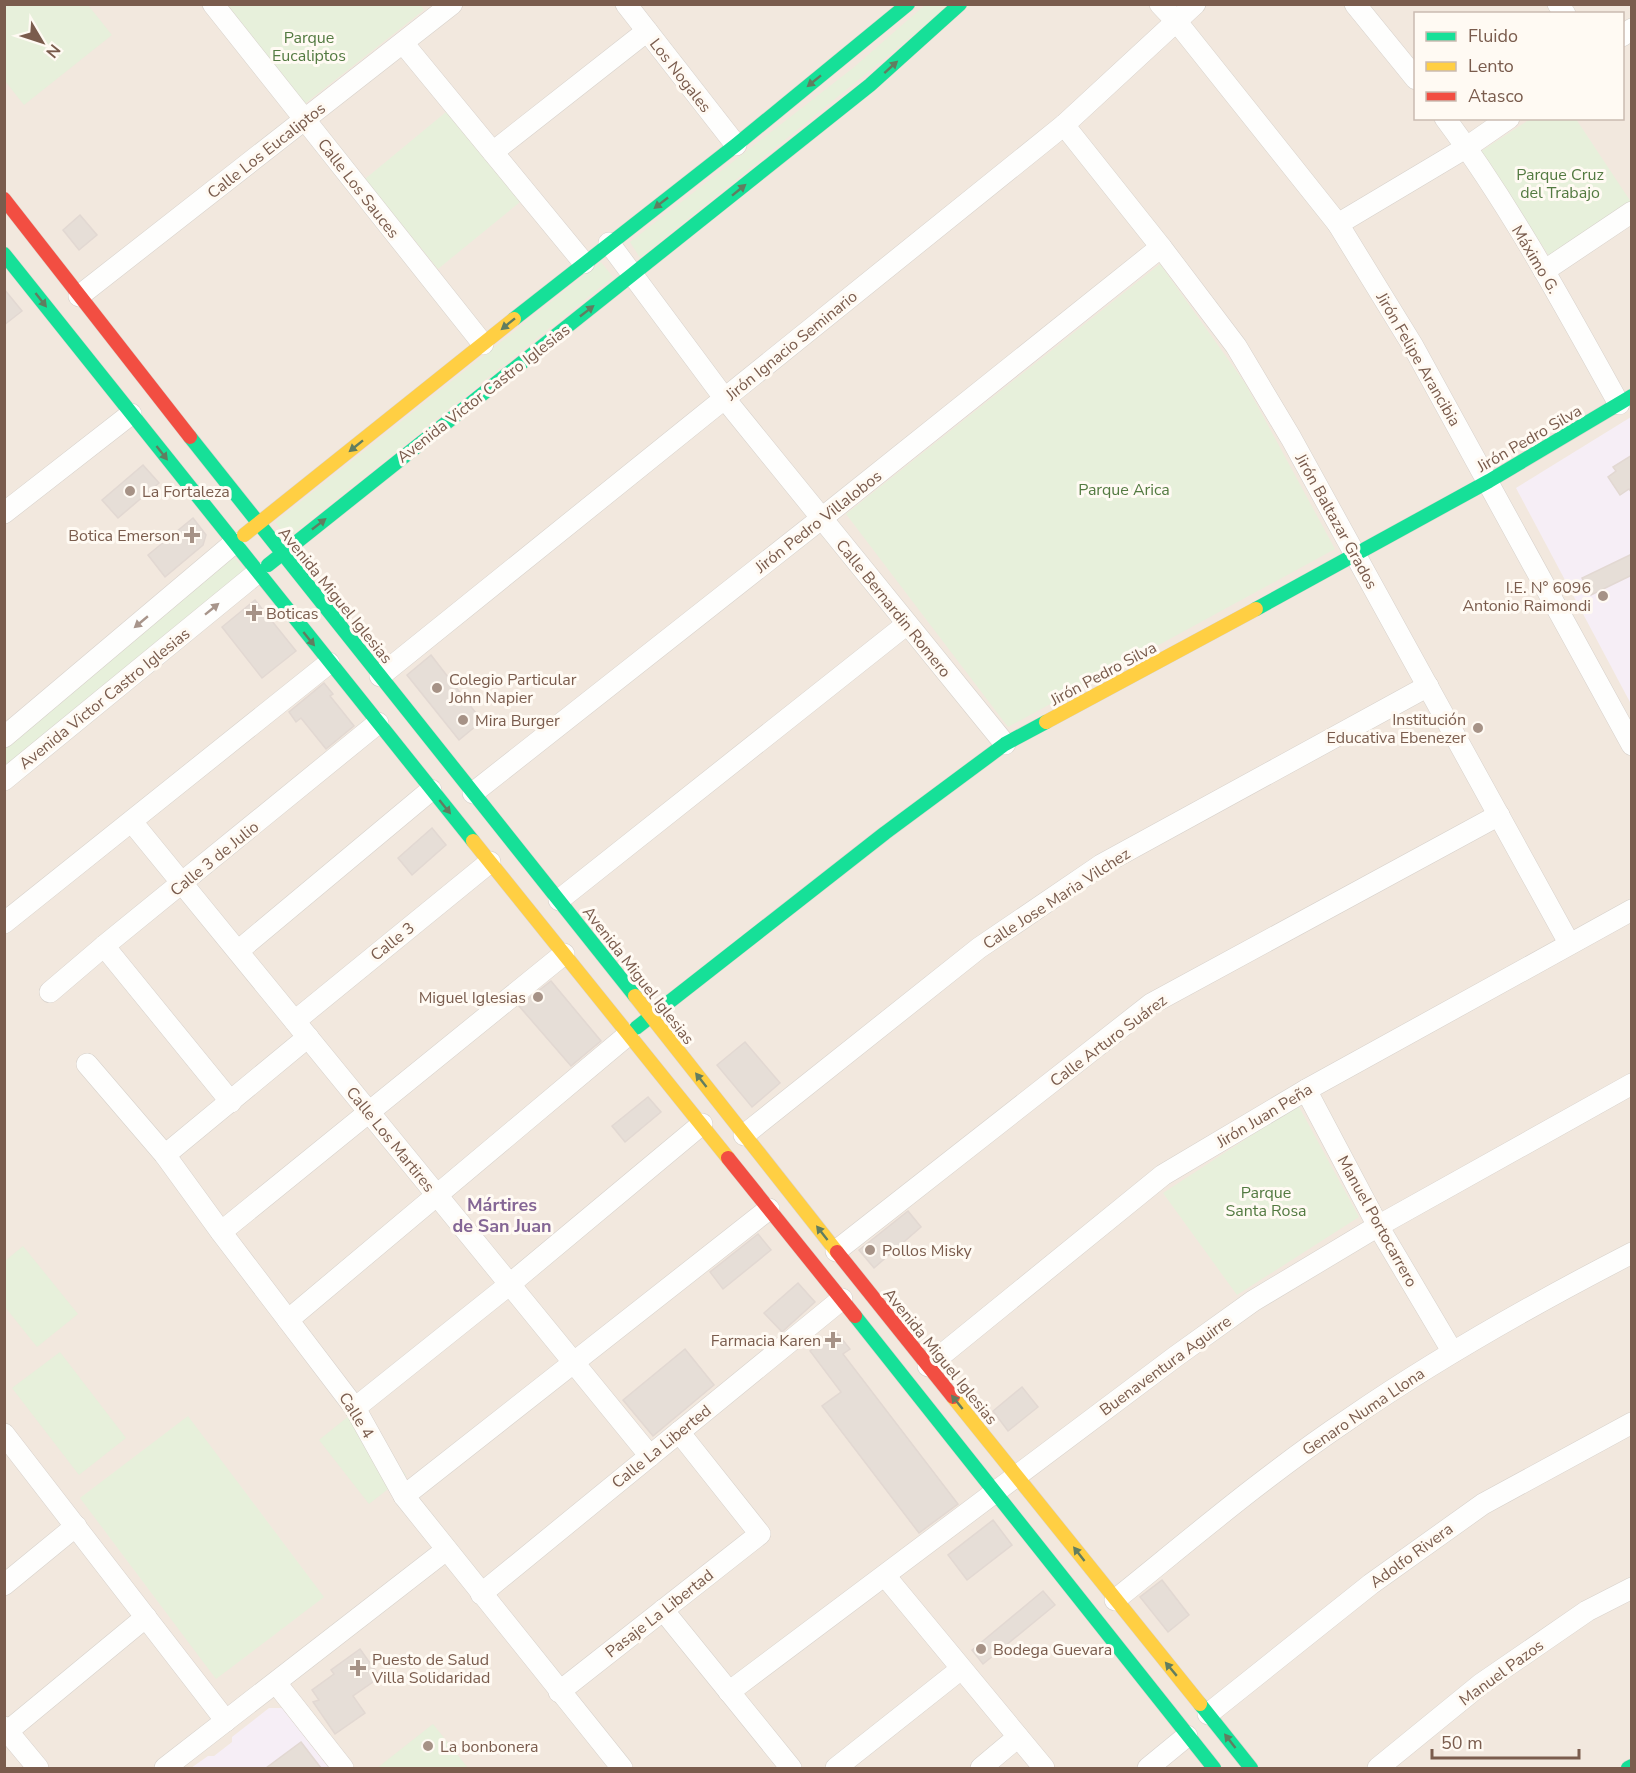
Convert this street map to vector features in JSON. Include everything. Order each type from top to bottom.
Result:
[{"type":"main road","name":"Avenida Victor Castro Iglesias","points":[[257,573],[870,86],[960,4]]},
{"type":"main road","name":"Avenida Victor Castro Iglesias","points":[[234,543],[609,243],[736,145],[904,6]]},
{"type":"main road","name":"Avenida Miguel Iglesias","points":[[4,199],[281,554],[1251,1768]]},
{"type":"main road","points":[[4,254],[329,663],[842,1299],[1214,1768]]},
{"type":"main road","name":"Jirón Pedro Silva","points":[[629,1034],[885,833],[1005,744],[1356,555],[1625,400]]},
{"type":"street","name":"Calle Los Sauces","points":[[213,4],[483,344]]},
{"type":"street","name":"Calle Los Eucaliptos","points":[[79,296],[452,4]]},
{"type":"street","name":"Los Nogales","points":[[626,4],[736,145]]},
{"type":"street","name":"Jirón Felipe Arancibia","points":[[1160,4],[1177,22],[1338,225],[1413,346],[1632,745]]},
{"type":"street","name":"Jirón Ignacio Seminario","points":[[380,676],[1064,125],[1195,4]]},
{"type":"street","points":[[1355,4],[1414,77]]},
{"type":"street","points":[[493,152],[648,31]]},
{"type":"street","points":[[404,42],[584,263]]},
{"type":"street","name":"Máximo G.","points":[[1447,120],[1467,147],[1625,400]]},
{"type":"street","points":[[1338,225],[1467,147],[1506,120]]},
{"type":"street","name":"Jirón Baltazar Grados","points":[[1064,125],[1236,346],[1291,438],[1569,943]]},
{"type":"street","points":[[1544,271],[1632,212]]},
{"type":"street","name":"Calle Bernardin Romero","points":[[609,243],[725,399],[1005,744]]},
{"type":"street","name":"Jirón Pedro Villalobos","points":[[473,793],[1161,247]]},
{"type":"street","points":[[4,513],[131,414]]},
{"type":"street","name":"Avenida Victor Castro Iglesias","points":[[4,737],[234,543]]},
{"type":"street","name":"Avenida Victor Castro Iglesias","points":[[4,780],[257,573]]},
{"type":"street","points":[[559,900],[907,624]]},
{"type":"street","points":[[4,923],[329,663]]},
{"type":"street","name":"Calle Jose Maria Vilchez","points":[[744,1135],[979,948],[1101,865],[1428,686]]},
{"type":"street","name":"Calle 3 de Julio","points":[[50,992],[378,723]]},
{"type":"street","points":[[4,743],[22,765]]},
{"type":"street","points":[[238,951],[431,790]]},
{"type":"street","name":"Calle Arturo Suárez","points":[[836,1251],[1151,1004],[1499,815]]},
{"type":"street","name":"Calle Los Martires","points":[[132,822],[650,1456]]},
{"type":"street","name":"Calle 3","points":[[295,1021],[490,862]]},
{"type":"street","name":"Jirón Juan Peña","points":[[928,1366],[1163,1175],[1306,1090],[1632,910]]},
{"type":"street","points":[[104,946],[231,1102]]},
{"type":"street","points":[[221,1232],[564,954]]},
{"type":"street","points":[[288,1320],[629,1034]]},
{"type":"street","points":[[165,1155],[308,1037]]},
{"type":"street","name":"Calle 4","points":[[87,1064],[165,1155],[355,1408],[404,1497],[622,1768]]},
{"type":"street","name":"Buenaventura Aguirre","points":[[729,1692],[1248,1305],[1378,1226],[1632,1084]]},
{"type":"street","name":"Manuel Portocarrero","points":[[1306,1090],[1378,1226],[1452,1352]]},
{"type":"street","points":[[355,1408],[510,1284],[702,1124]]},
{"type":"street","points":[[404,1497],[769,1209]]},
{"type":"street","name":"Genaro Numa Llona","points":[[1115,1600],[1258,1485],[1348,1419],[1452,1352],[1632,1253]]},
{"type":"street","name":"Calle La Liberted","points":[[481,1594],[842,1299]]},
{"type":"street","name":"Adolfo Rivera","points":[[1208,1714],[1371,1584],[1483,1504],[1632,1423]]},
{"type":"street","name":"Pasaje La Libertad","points":[[559,1692],[759,1534],[679,1432]]},
{"type":"street","points":[[4,1434],[226,1721]]},
{"type":"street","points":[[4,1585],[76,1526]]},
{"type":"street","points":[[165,1768],[446,1550]]},
{"type":"street","points":[[886,1577],[1044,1768]]},
{"type":"street","name":"Manuel Pazos","points":[[1378,1768],[1481,1684],[1587,1611],[1632,1588]]},
{"type":"street","points":[[663,1610],[791,1768]]},
{"type":"street","points":[[38,1768],[6,1729],[146,1617]]},
{"type":"street","points":[[836,1768],[961,1668]]},
{"type":"street","points":[[276,1683],[343,1768]]},
{"type":"street","points":[[1148,1768],[1187,1736]]},
{"type":"street","points":[[981,1768],[1018,1737]]},
{"type":"shaded area","points":[[5,5],[1631,5],[1631,1768],[5,1768]]},
{"type":"shaded area","name":"I.E. N° 6096 Antonio Raimondi","points":[[1631,417],[1631,704],[1516,488]]},
{"type":"shaded area","points":[[269,1708],[282,1708],[329,1768],[191,1768],[208,1756],[214,1756],[232,1742],[232,1737]]},
{"type":"green space","points":[[5,4],[88,5],[112,35],[24,105],[5,81]]},
{"type":"green space","name":"Parque Eucaliptos","points":[[224,4],[420,4],[424,10],[302,106]]},
{"type":"green space","points":[[925,5],[950,5],[640,258],[630,242],[853,68]]},
{"type":"green space","points":[[446,112],[520,202],[438,269],[365,179]]},
{"type":"green space","name":"Parque Cruz del Trabajo","points":[[1528,120],[1577,120],[1631,202],[1551,259],[1480,152]]},
{"type":"green space","points":[[601,262],[613,277],[288,538],[275,522]]},
{"type":"green space","name":"Parque Arica","points":[[1160,264],[1245,383],[1335,549],[1008,727],[846,514]]},
{"type":"green space","points":[[234,557],[245,570],[5,770],[5,748]]},
{"type":"green space","name":"Parque Santa Rosa","points":[[1298,1105],[1359,1217],[1237,1295],[1163,1193]]},
{"type":"green space","points":[[23,1246],[78,1314],[37,1347],[5,1307],[5,1261]]},
{"type":"green space","points":[[60,1352],[126,1438],[79,1475],[12,1388]]},
{"type":"green space","points":[[355,1411],[406,1475],[369,1504],[319,1440]]},
{"type":"green space","points":[[188,1416],[324,1597],[216,1679],[80,1498]]},
{"type":"green space","name":"La bonbonera","points":[[433,1724],[468,1768],[377,1768]]},
{"type":"building","points":[[80,215],[97,235],[79,250],[63,230]]},
{"type":"building","points":[[4,289],[22,311],[4,325]]},
{"type":"building","points":[[1632,455],[1632,493],[1629,489],[1620,495],[1608,477],[1616,471],[1613,467]]},
{"type":"building","name":"La Fortaleza","points":[[143,465],[159,483],[118,518],[102,500]]},
{"type":"building","points":[[193,518],[206,535],[203,545],[165,577],[148,555]]},
{"type":"building","points":[[1632,554],[1632,575],[1591,595],[1582,578]]},
{"type":"building","points":[[255,600],[296,651],[262,678],[222,627]]},
{"type":"building","name":"Colegio Particular John Napier","points":[[431,655],[482,721],[459,740],[407,675]]},
{"type":"building","points":[[324,683],[333,694],[330,696],[354,726],[326,749],[301,718],[296,722],[289,712]]},
{"type":"building","points":[[432,828],[446,845],[412,875],[398,858]]},
{"type":"building","points":[[551,981],[601,1041],[571,1066],[519,1006]]},
{"type":"building","points":[[745,1042],[780,1083],[752,1107],[717,1065]]},
{"type":"building","points":[[648,1097],[661,1112],[625,1142],[612,1126]]},
{"type":"building","points":[[908,1211],[921,1227],[874,1268],[859,1250]]},
{"type":"building","points":[[758,1234],[771,1250],[723,1289],[710,1272]]},
{"type":"building","points":[[798,1283],[815,1302],[782,1332],[764,1313]]},
{"type":"building","points":[[838,1334],[850,1349],[843,1354],[958,1504],[919,1533],[822,1406],[841,1392],[810,1351],[830,1335]]},
{"type":"building","points":[[685,1349],[714,1385],[653,1436],[623,1400]]},
{"type":"building","points":[[1022,1387],[1038,1407],[1008,1431],[993,1411]]},
{"type":"building","points":[[993,1520],[1012,1545],[967,1580],[948,1555]]},
{"type":"building","points":[[1162,1580],[1189,1615],[1168,1632],[1140,1597]]},
{"type":"building","points":[[1043,1591],[1055,1605],[983,1664],[972,1650]]},
{"type":"building","points":[[360,1649],[380,1677],[353,1696],[365,1713],[335,1734],[313,1702],[319,1700],[312,1690],[334,1674],[331,1670]]},
{"type":"building","points":[[301,1742],[321,1768],[266,1768]]},
{"type":"traffic: fast","points":[[514,319],[736,145],[908,4]]},
{"type":"traffic: fast","points":[[268,565],[870,85],[960,4]]},
{"type":"traffic: fast","points":[[4,254],[473,841]]},
{"type":"traffic: fast","points":[[1256,609],[1489,481],[1632,396]]},
{"type":"traffic: fast","points":[[190,437],[635,996]]},
{"type":"traffic: fast","points":[[636,1028],[885,833],[1005,744],[1046,722]]},
{"type":"traffic: fast","points":[[855,1316],[1214,1768]]},
{"type":"traffic: fast","points":[[1200,1704],[1251,1768]]},
{"type":"traffic: fast","points":[[1628,1768],[1632,1766]]},
{"type":"traffic: slow","points":[[244,535],[514,319]]},
{"type":"traffic: slow","points":[[1046,722],[1256,609]]},
{"type":"traffic: slow","points":[[473,841],[728,1158]]},
{"type":"traffic: slow","points":[[635,996],[837,1252]]},
{"type":"traffic: slow","points":[[953,1397],[1200,1704]]},
{"type":"traffic: jam","points":[[4,199],[190,437]]},
{"type":"traffic: jam","points":[[728,1158],[855,1316]]},
{"type":"traffic: jam","points":[[837,1252],[953,1397]]},
{"type":"place","name":"La Fortaleza","points":[[130,491]]},
{"type":"place","name":"Botica Emerson","points":[[192,535]]},
{"type":"place","name":"I.E. N° 6096 Antonio Raimondi","points":[[1603,596]]},
{"type":"place","name":"Boticas","points":[[254,613]]},
{"type":"place","name":"Colegio Particular John Napier","points":[[437,688]]},
{"type":"place","name":"Mira Burger","points":[[463,720]]},
{"type":"place","name":"Institución Educativa Ebenezer","points":[[1478,728]]},
{"type":"place","name":"Miguel Iglesias","points":[[538,997]]},
{"type":"place","name":"Pollos Misky","points":[[870,1250]]},
{"type":"place","name":"Farmacia Karen","points":[[833,1340]]},
{"type":"place","name":"Bodega Guevara","points":[[981,1649]]},
{"type":"place","name":"Puesto de Salud Villa Solidaridad","points":[[358,1668]]},
{"type":"place","name":"La bonbonera","points":[[428,1746]]},
{"type":"district","name":"Mártires de San Juan","points":[[502,1215]]}]
